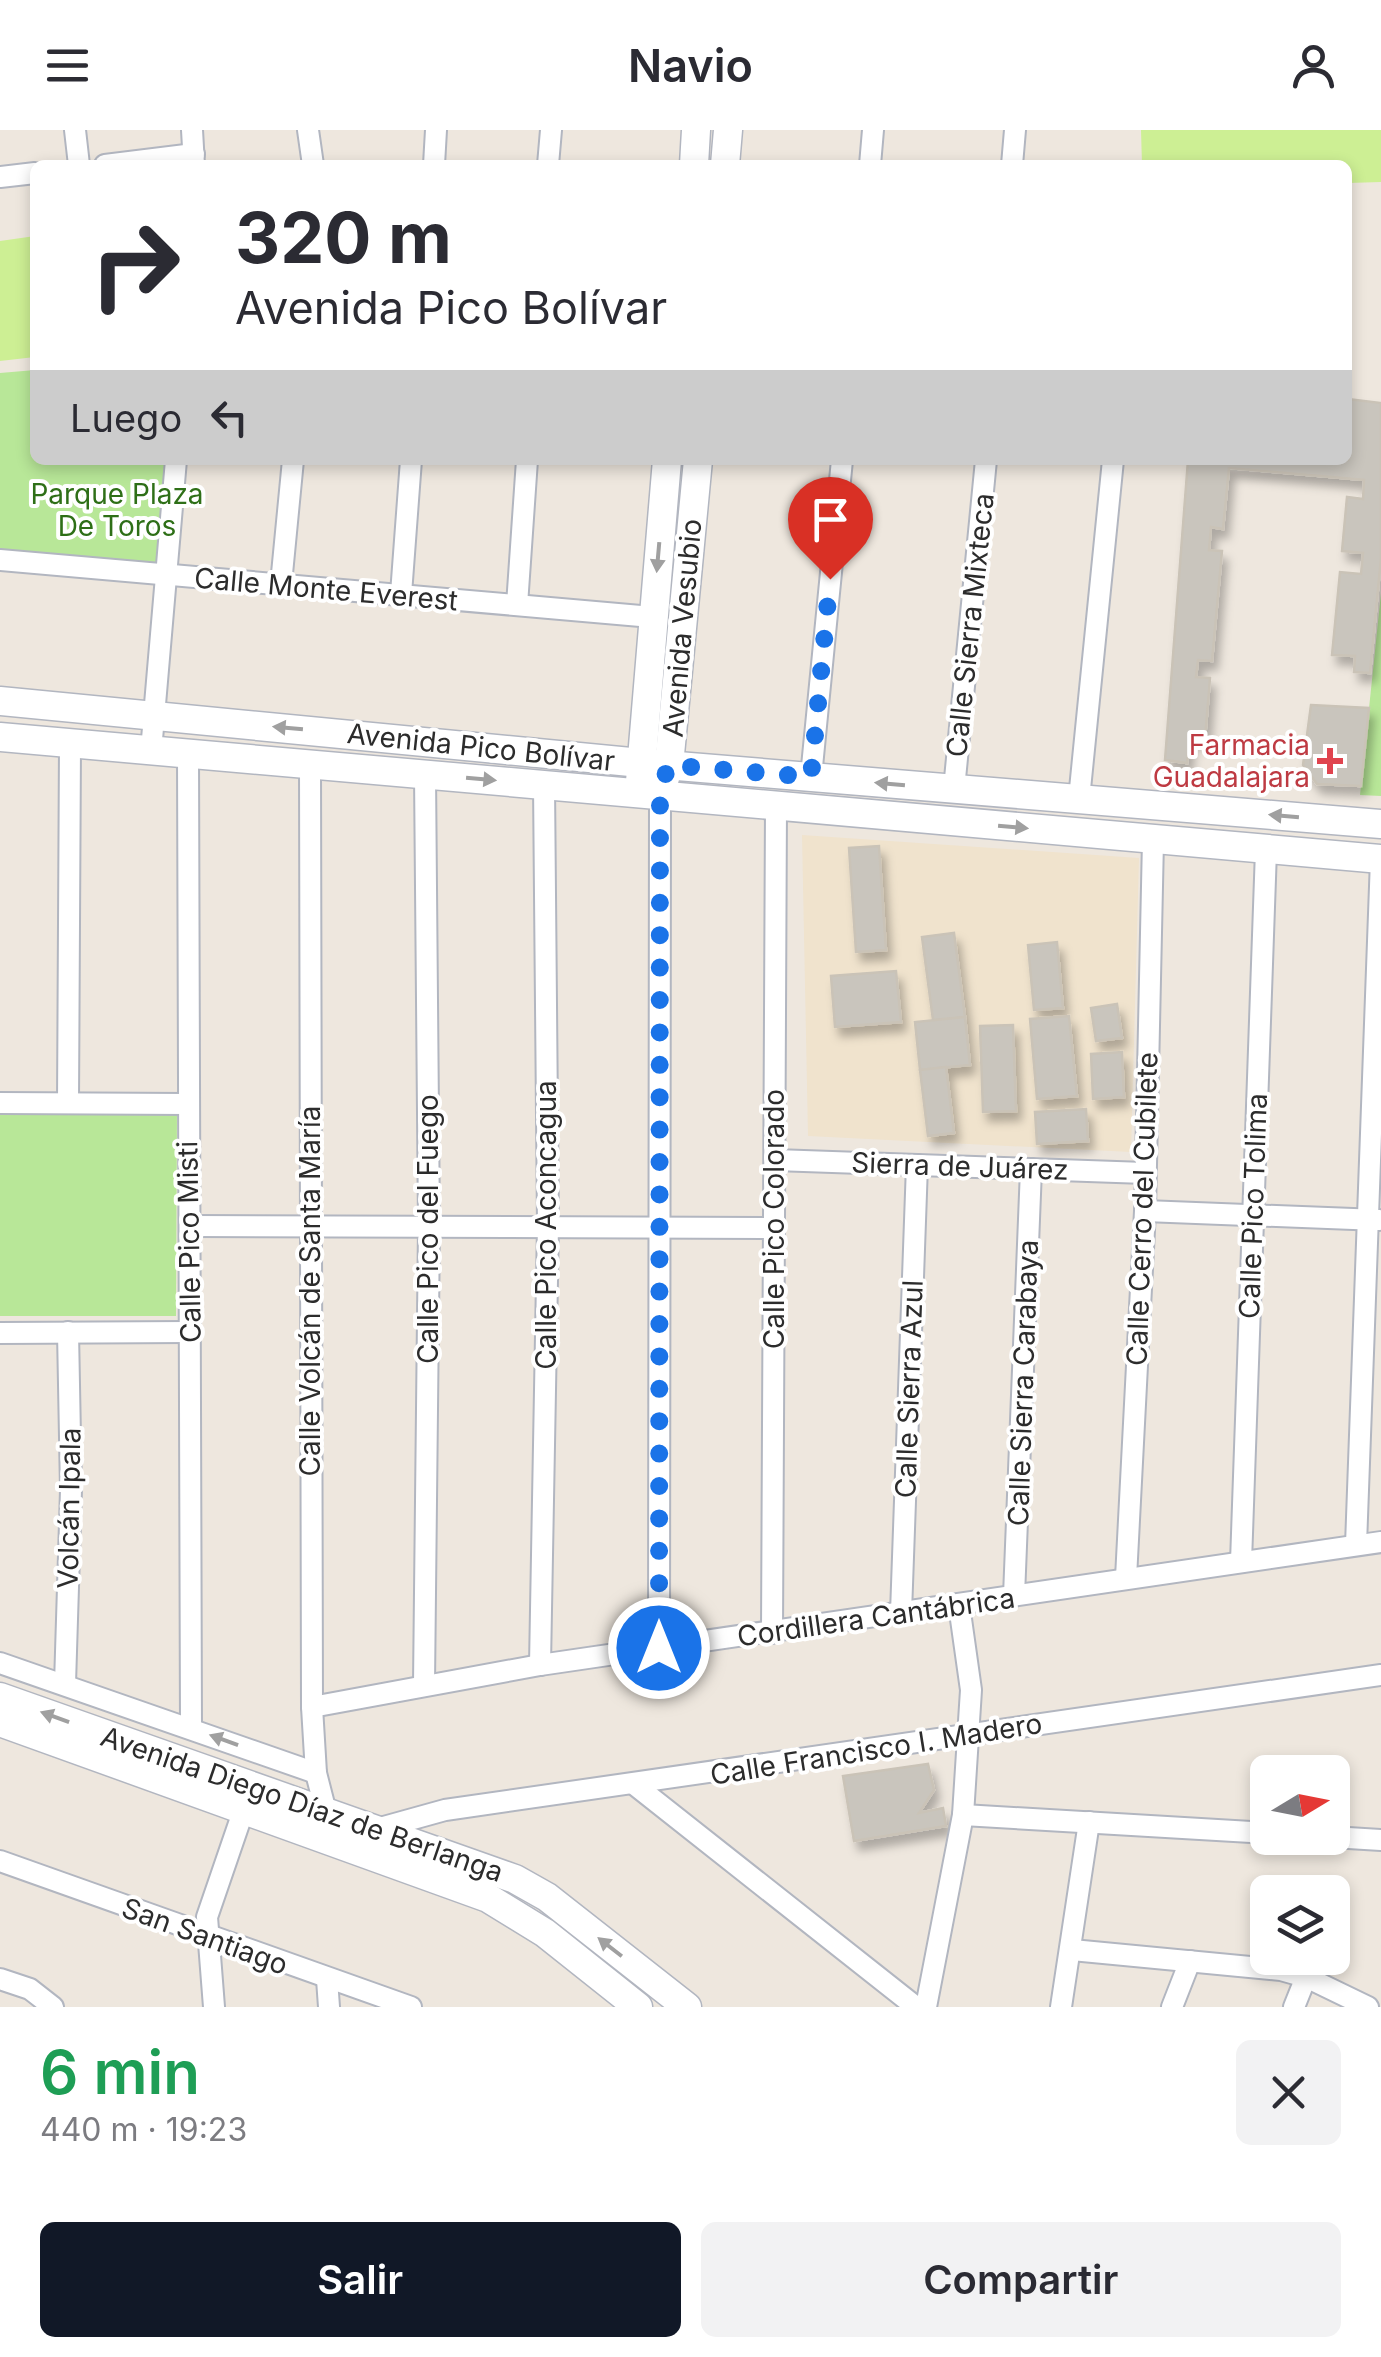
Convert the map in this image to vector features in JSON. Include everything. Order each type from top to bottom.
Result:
[{"type":"street","points":[[75,130],[78,160]]},
{"type":"street","points":[[192,130],[194,160]]},
{"type":"street","points":[[308,130],[313,160]]},
{"type":"street","points":[[434,160],[436,130]]},
{"type":"street","points":[[548,160],[551,130]]},
{"type":"street","points":[[694,160],[696,130]]},
{"type":"street","points":[[725,160],[728,130]]},
{"type":"street","points":[[870,160],[873,130]]},
{"type":"street","points":[[1012,160],[1015,130]]},
{"type":"street","points":[[0,176],[30,173]]},
{"type":"street","points":[[151,751],[176,465]]},
{"type":"street","points":[[282,584],[293,465]]},
{"type":"street","points":[[401,594],[411,465]]},
{"type":"street","points":[[517,605],[527,465]]},
{"type":"street","name":"Avenida Vesubio","points":[[655,764],[652,617],[667,465]]},
{"type":"street","name":"Avenida Vesubio","points":[[650,794],[697,465]]},
{"type":"street","points":[[811,777],[842,465]]},
{"type":"street","name":"Calle Sierra Mixteca","points":[[954,789],[986,465]]},
{"type":"street","points":[[1080,799],[1113,465]]},
{"type":"street","name":"Calle Monte Everest","points":[[0,560],[652,617]]},
{"type":"street","name":"Avenida Pico Bolívar","points":[[0,701],[655,764],[1381,824]]},
{"type":"street","name":"Avenida Pico Bolívar","points":[[0,738],[1381,859]]},
{"type":"street","points":[[68,1103],[70,745]]},
{"type":"street","name":"Calle Pico Misti","points":[[188,755],[191,1728]]},
{"type":"street","name":"Calle Volcán de Santa María","points":[[310,765],[312,1706],[316,1773],[327,1816]]},
{"type":"street","name":"Calle Pico del Fuego","points":[[424,1684],[429,1226],[425,774]]},
{"type":"street","name":"Calle Pico Aconcagua","points":[[540,1665],[548,1225],[544,784]]},
{"type":"street","points":[[650,794],[659,1226],[659,1648]]},
{"type":"street","name":"Calle Pico Colorado","points":[[772,1632],[776,806]]},
{"type":"street","name":"Calle Cerro del Cubilete","points":[[1126,1578],[1146,1173],[1153,840]]},
{"type":"street","name":"Calle Pico Tolima","points":[[1241,1562],[1266,850]]},
{"type":"street","points":[[1356,1545],[1375,1220],[1381,859]]},
{"type":"street","points":[[0,1103],[187,1104]]},
{"type":"street","name":"Sierra de Juárez","points":[[774,1160],[1146,1173]]},
{"type":"street","name":"Calle Sierra Azul","points":[[901,1613],[917,1166]]},
{"type":"street","name":"Calle Sierra Carabaya","points":[[1014,1596],[1030,1169]]},
{"type":"street","points":[[1144,1211],[1375,1220]]},
{"type":"street","points":[[192,1226],[774,1228]]},
{"type":"street","name":"Volcán Ipala","points":[[65,1684],[72,1490],[68,1332]]},
{"type":"street","points":[[0,1333],[190,1332]]},
{"type":"street","name":"Cordillera Cantábrica","points":[[312,1706],[540,1665],[1381,1542]]},
{"type":"street","points":[[926,2007],[963,1815],[971,1690],[959,1605]]},
{"type":"street","points":[[0,1663],[316,1773]]},
{"type":"street","name":"Calle Francisco I. Madero","points":[[373,1830],[445,1810],[1381,1674]]},
{"type":"street","name":"Avenida Diego Díaz de Berlanga","points":[[0,1697],[327,1816],[515,1879],[548,1898],[687,2007]]},
{"type":"street","name":"Avenida Diego Díaz de Berlanga","points":[[0,1722],[488,1898],[545,1933],[638,2007]]},
{"type":"street","points":[[635,1785],[916,2007]]},
{"type":"street","points":[[214,2007],[207,1938],[211,1901],[244,1809]]},
{"type":"street","points":[[963,1815],[1250,1832]]},
{"type":"street","points":[[1061,2007],[1089,1822]]},
{"type":"street","points":[[1350,1838],[1381,1840]]},
{"type":"street","name":"San Santiago","points":[[0,1861],[207,1938],[411,2007]]},
{"type":"street","points":[[1072,1950],[1241,1964],[1306,1977],[1368,2007]]},
{"type":"street","points":[[1172,2007],[1190,1961]]},
{"type":"street","points":[[1294,2007],[1306,1977]]},
{"type":"street","points":[[0,1979],[30,1989],[53,2007]]},
{"type":"street","points":[[327,1979],[329,2007]]},
{"type":"shaded area","points":[[802,835],[1139,858],[1131,1152],[808,1136]]},
{"type":"green space","points":[[1141,130],[1381,130],[1381,182],[1352,183],[1352,160],[1142,160]]},
{"type":"green space","points":[[30,237],[30,358],[0,361],[0,241]]},
{"type":"green space","name":"Parque Plaza De Toros","points":[[30,370],[30,465],[173,465],[163,566],[0,550],[0,373]]},
{"type":"green space","points":[[1381,593],[1381,796],[1360,795]]},
{"type":"green space","points":[[177,1110],[176,1316],[0,1316],[0,1113]]},
{"type":"building","points":[[1352,399],[1381,403],[1381,558],[1370,673],[1354,672],[1355,656],[1332,655],[1340,572],[1361,574],[1363,553],[1342,551],[1347,497],[1363,499],[1364,480],[1229,468],[1223,529],[1211,527],[1209,550],[1222,551],[1212,661],[1198,660],[1196,677],[1210,678],[1205,739],[1190,737],[1187,763],[1165,760],[1188,465],[1352,465]]},
{"type":"building","points":[[1311,705],[1369,708],[1361,786],[1317,784],[1303,765]]},
{"type":"building","points":[[879,846],[886,950],[856,952],[849,848]]},
{"type":"building","points":[[954,933],[965,1017],[933,1020],[922,937]]},
{"type":"building","points":[[1057,942],[1063,1008],[1034,1010],[1028,945]]},
{"type":"building","points":[[896,971],[901,1022],[835,1027],[831,976]]},
{"type":"building","points":[[1117,1004],[1122,1038],[1096,1041],[1091,1008]]},
{"type":"building","points":[[1069,1016],[1077,1096],[1037,1099],[1030,1019]]},
{"type":"building","points":[[965,1017],[970,1065],[920,1070],[915,1022]]},
{"type":"building","points":[[1013,1025],[1016,1111],[983,1112],[980,1026]]},
{"type":"building","points":[[1122,1052],[1124,1097],[1093,1099],[1091,1054]]},
{"type":"building","points":[[946,1067],[954,1133],[928,1136],[920,1070]]},
{"type":"building","points":[[1086,1109],[1088,1141],[1037,1144],[1035,1112]]},
{"type":"building","points":[[928,1764],[934,1790],[919,1813],[943,1808],[946,1826],[854,1841],[843,1776]]},
{"type":"place","name":"Farmacia Guadalajara","points":[[1330,761]]},
{"type":"route","points":[[659,1648],[660,795],[668,765],[811,777],[830,579]]}]
